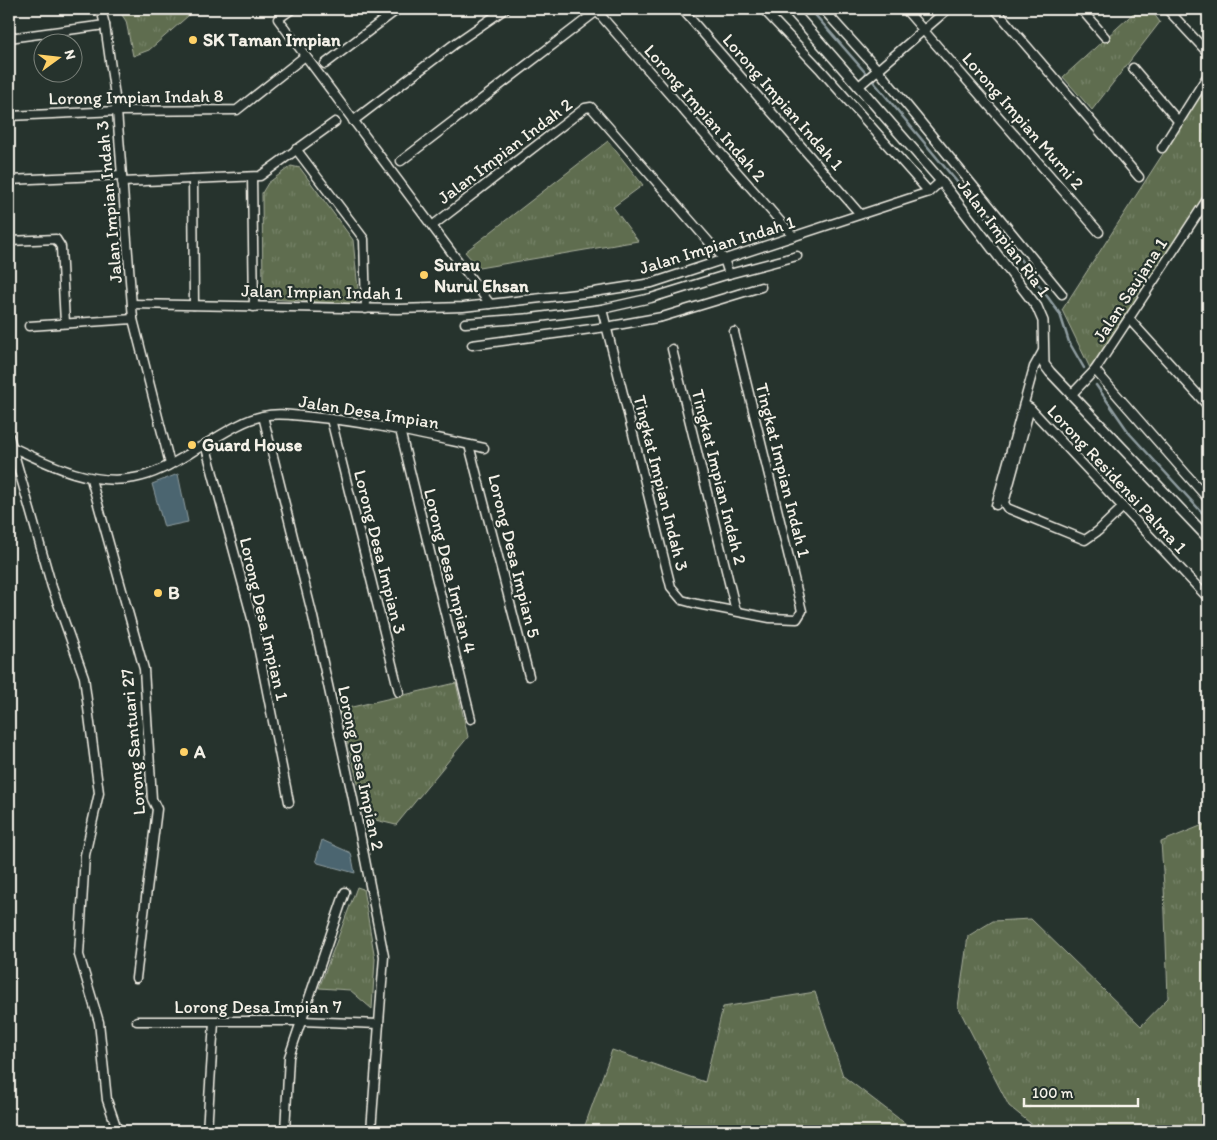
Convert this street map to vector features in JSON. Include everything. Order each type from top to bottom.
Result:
[{"type":"street","name":"Jalan Impian Indah 3","points":[[101,9],[117,111],[133,319],[170,464]]},
{"type":"street","points":[[292,9],[278,19],[490,304]]},
{"type":"street","points":[[324,64],[398,9]]},
{"type":"street","points":[[353,121],[453,45],[505,9]]},
{"type":"street","name":"Lorong Impian Indah 1","points":[[682,9],[860,214]]},
{"type":"street","name":"Jalan Impian Ria 1","points":[[763,9],[929,192]]},
{"type":"street","name":"Jalan Impian Ria 1","points":[[791,9],[862,83],[941,181],[1037,308],[1043,321],[1044,364],[1208,538]]},
{"type":"street","points":[[823,9],[1062,294]]},
{"type":"street","name":"Lorong Impian Murni 2","points":[[905,9],[1100,232]]},
{"type":"street","points":[[862,83],[948,9]]},
{"type":"street","points":[[995,9],[1139,177]]},
{"type":"street","points":[[1081,9],[1105,37]]},
{"type":"street","points":[[1167,9],[1207,52],[1208,56]]},
{"type":"street","points":[[401,161],[596,10]]},
{"type":"street","name":"Lorong Impian Indah 2","points":[[596,10],[793,236]]},
{"type":"street","points":[[9,38],[105,25]]},
{"type":"street","name":"Lorong Impian Indah 8","points":[[9,116],[117,111],[237,110],[305,56]]},
{"type":"street","points":[[1133,68],[1179,122]]},
{"type":"street","points":[[1162,148],[1208,75]]},
{"type":"street","name":"Jalan Impian Indah 2","points":[[432,226],[586,108],[591,107],[724,259],[729,274]]},
{"type":"street","points":[[9,180],[193,179],[260,176],[335,122]]},
{"type":"street","points":[[296,150],[364,239],[366,309]]},
{"type":"street","points":[[252,177],[254,307]]},
{"type":"street","points":[[193,179],[194,305]]},
{"type":"street","name":"Jalan Impian Indah 1","points":[[132,304],[366,309],[490,304],[594,292],[652,283],[929,192],[941,181]]},
{"type":"street","name":"Jalan Saujana 1","points":[[1072,394],[1095,370],[1208,198]]},
{"type":"street","points":[[9,241],[56,239],[61,246],[65,323]]},
{"type":"street","name":"Jalan Impian Indah 1","points":[[465,323],[531,318],[602,309],[651,298],[729,274],[797,256]]},
{"type":"street","points":[[472,345],[606,327],[662,317],[760,287]]},
{"type":"street","name":"Tingkat Impian Indah 3","points":[[602,309],[671,587],[682,600],[770,618],[798,619],[800,616]]},
{"type":"street","points":[[30,326],[133,319]]},
{"type":"street","points":[[1129,319],[1208,406]]},
{"type":"street","name":"Tingkat Impian Indah 1","points":[[734,332],[802,612],[800,616]]},
{"type":"street","name":"Tingkat Impian Indah 2","points":[[672,349],[736,611]]},
{"type":"street","points":[[1043,351],[1034,367],[1027,406],[1004,503],[1008,508],[1085,540],[1098,532],[1123,507]]},
{"type":"street","points":[[1095,370],[1208,499]]},
{"type":"street","points":[[996,505],[1027,406]]},
{"type":"street","name":"Lorong Residensi Palma 1","points":[[1027,406],[1208,598]]},
{"type":"street","name":"Jalan Desa Impian","points":[[91,479],[135,478],[170,464],[230,430],[263,416],[283,415],[331,419],[400,430],[484,448]]},
{"type":"street","name":"Lorong Desa Impian 2","points":[[263,416],[315,626],[354,803],[384,956],[371,1131]]},
{"type":"street","name":"Lorong Desa Impian 3","points":[[331,419],[399,692]]},
{"type":"street","name":"Lorong Desa Impian 4","points":[[400,430],[470,719]]},
{"type":"street","points":[[9,436],[52,587],[84,677],[99,793],[85,855],[79,955],[100,1022],[107,1100],[116,1126],[120,1131]]},
{"type":"street","name":"Lorong Desa Impian 1","points":[[205,444],[254,626],[289,802]]},
{"type":"street","name":"Lorong Desa Impian 5","points":[[469,445],[529,676]]},
{"type":"street","points":[[12,447],[46,463],[91,479]]},
{"type":"street","name":"Lorong Santuari 27","points":[[91,479],[144,669],[152,799],[157,809],[136,978]]},
{"type":"street","points":[[285,1131],[289,1057],[345,892]]},
{"type":"street","name":"Lorong Desa Impian 7","points":[[138,1021],[300,1021],[379,1024]]},
{"type":"street","points":[[207,1131],[214,1022]]},
{"type":"green space","points":[[118,9],[196,9],[149,50],[133,56],[126,21]]},
{"type":"green space","points":[[1138,9],[1150,9],[1160,22],[1092,110],[1063,77]]},
{"type":"green space","points":[[1208,84],[1208,192],[1090,368],[1062,310]]},
{"type":"green space","points":[[608,141],[643,185],[613,207],[638,241],[479,268],[465,252]]},
{"type":"green space","points":[[291,166],[300,168],[353,240],[359,299],[354,304],[269,299],[263,290],[262,193],[268,183]]},
{"type":"green space","points":[[456,683],[468,737],[396,825],[367,818],[339,710]]},
{"type":"green space","points":[[1208,823],[1208,1131],[1040,1131],[1009,1106],[958,1007],[968,936],[993,921],[1031,919],[1141,1026],[1168,998],[1161,842]]},
{"type":"green space","points":[[357,887],[363,889],[375,959],[372,1009],[350,990],[319,988]]},
{"type":"green space","points":[[815,992],[843,1076],[915,1131],[583,1131],[612,1050],[705,1082],[723,1007]]},
{"type":"water","points":[[178,474],[188,522],[164,527],[152,484]]},
{"type":"water","points":[[322,840],[351,853],[355,873],[318,863],[316,860]]},
{"type":"waterway","points":[[810,9],[878,87],[1012,248],[1060,314],[1069,342],[1084,368]]},
{"type":"waterway","points":[[1096,385],[1130,434],[1208,519]]},
{"type":"place","name":"SK Taman Impian","points":[[193,40]]},
{"type":"place","name":"Surau Nurul Ehsan","points":[[424,275]]},
{"type":"place","name":"Guard House","points":[[192,445]]},
{"type":"place","name":"B","points":[[158,593]]},
{"type":"place","name":"A","points":[[184,752]]}]
